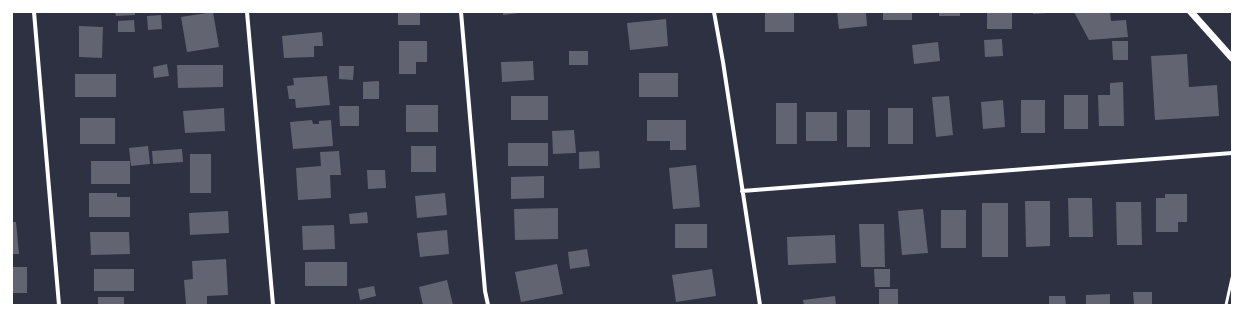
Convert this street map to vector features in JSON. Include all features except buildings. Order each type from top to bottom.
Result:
[{"type":"street","points":[[34,12],[59,305]]},
{"type":"street","points":[[247,12],[273,305]]},
{"type":"street","points":[[461,12],[485,291],[488,305]]},
{"type":"street","points":[[714,12],[760,305]]},
{"type":"street","points":[[1191,12],[1232,58]]},
{"type":"street","points":[[742,191],[1232,153]]},
{"type":"lane","points":[[1226,305],[1232,278]]}]
